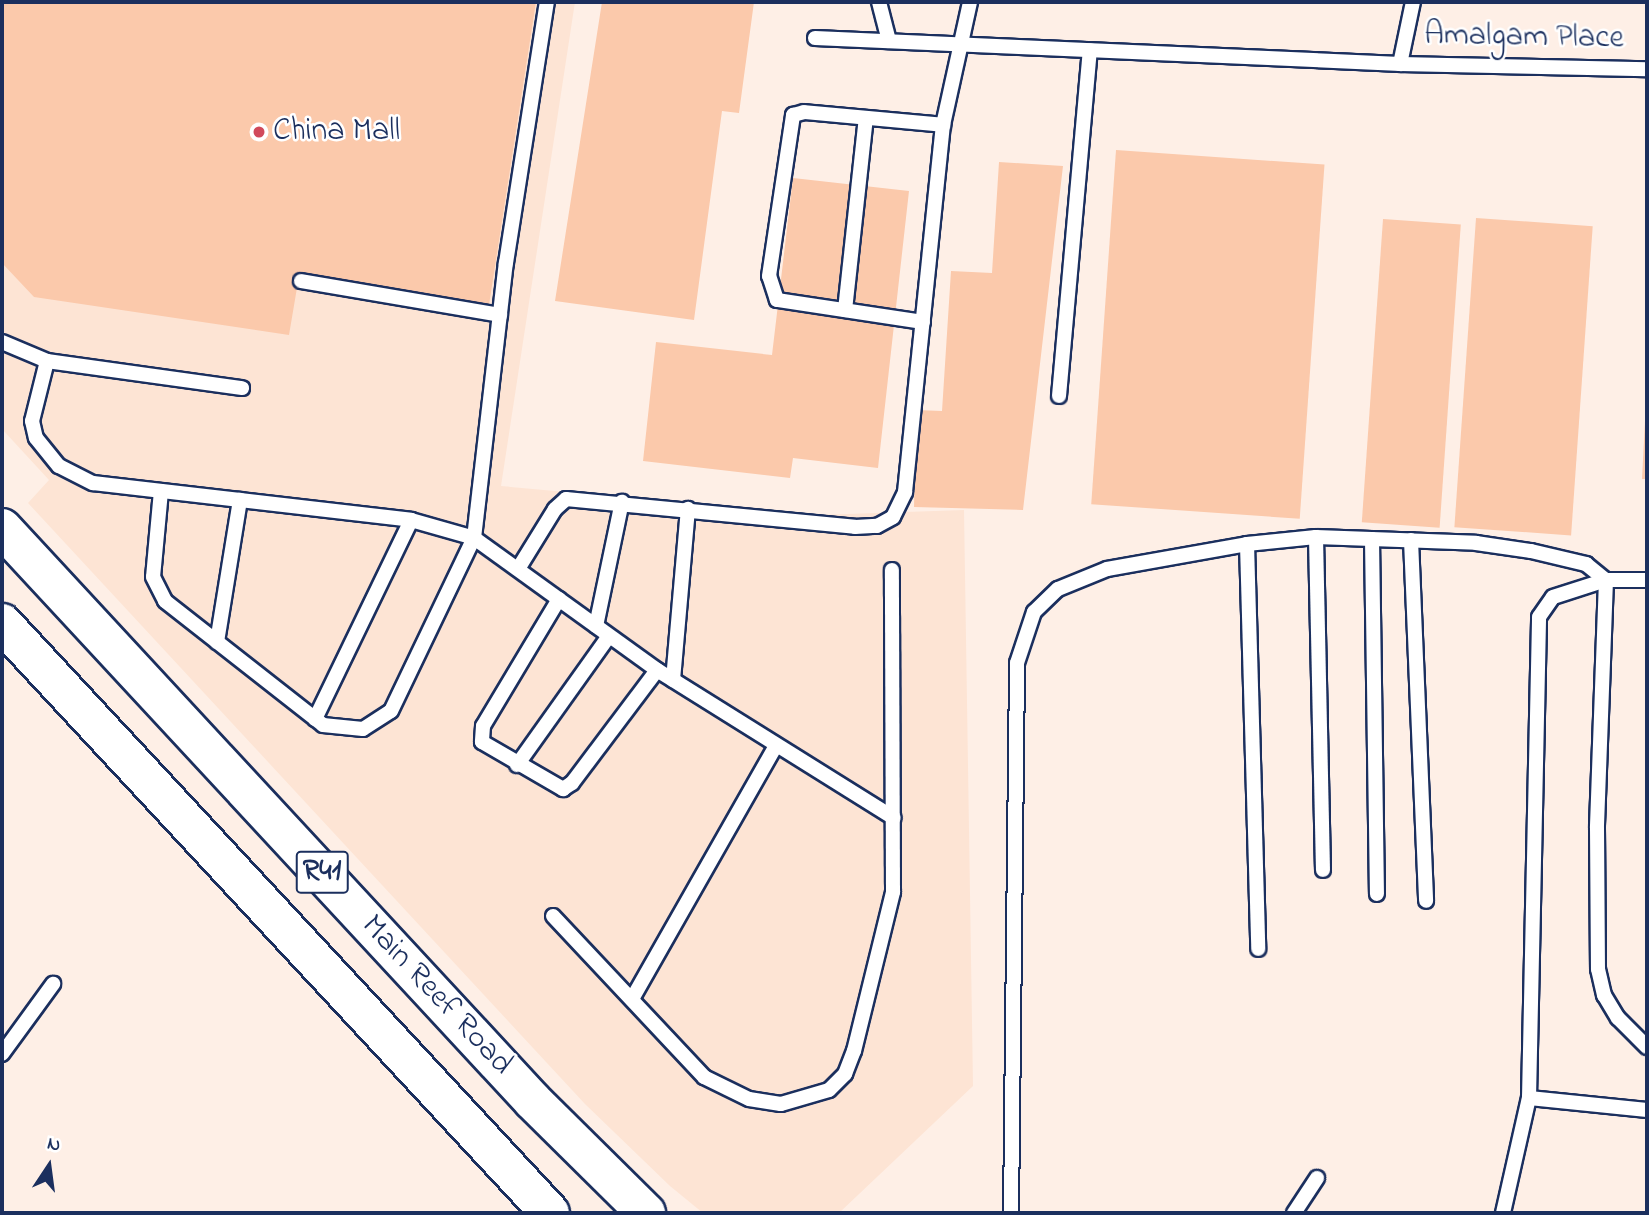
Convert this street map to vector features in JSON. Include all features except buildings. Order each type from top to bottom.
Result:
[{"type":"main road","name":"Main Reef Road","points":[[2,528],[533,1101],[646,1213]]},
{"type":"main road","name":"Main Reef Road","points":[[2,623],[550,1213]]},
{"type":"lane","points":[[161,491],[155,586],[165,601],[315,719],[341,730],[363,729],[391,711],[474,538],[500,316],[547,2]]},
{"type":"lane","points":[[878,2],[889,41]]},
{"type":"lane","points":[[518,569],[555,509],[566,499],[622,502],[855,527],[877,526],[893,517],[905,492],[943,125],[958,43],[970,2]]},
{"type":"lane","name":"Amalgam Place","points":[[1401,64],[1413,2]]},
{"type":"lane","name":"Amalgam Place","points":[[815,38],[1401,64],[1647,69]]},
{"type":"lane","points":[[1059,396],[1090,50]]},
{"type":"lane","points":[[923,322],[777,300],[769,276],[793,116],[804,112],[943,125]]},
{"type":"lane","points":[[845,310],[866,118]]},
{"type":"lane","points":[[301,282],[500,316]]},
{"type":"lane","points":[[2,342],[47,361],[242,388]]},
{"type":"lane","points":[[47,361],[32,421],[46,455],[93,483],[411,520],[474,538],[657,670],[894,818]]},
{"type":"lane","points":[[217,642],[240,500]]},
{"type":"lane","points":[[596,626],[622,502]]},
{"type":"lane","points":[[673,680],[688,509]]},
{"type":"lane","points":[[315,719],[411,520]]},
{"type":"lane","points":[[1316,537],[1323,870]]},
{"type":"lane","points":[[1011,1213],[1017,663],[1034,612],[1058,589],[1080,577],[1247,544],[1316,537],[1476,543],[1564,556],[1586,564],[1606,580]]},
{"type":"lane","points":[[1372,539],[1377,894]]},
{"type":"lane","points":[[1411,540],[1426,901]]},
{"type":"lane","points":[[1247,544],[1258,949]]},
{"type":"lane","points":[[553,916],[704,1077],[749,1099],[780,1104],[829,1090],[845,1074],[854,1051],[893,892],[892,570]]},
{"type":"lane","points":[[1606,580],[1597,828],[1598,970],[1604,995],[1618,1018],[1647,1047]]},
{"type":"lane","points":[[1503,1213],[1529,1098],[1539,617],[1553,597],[1606,580],[1647,580]]},
{"type":"lane","points":[[559,599],[480,734],[482,742],[554,788],[572,783],[657,670]]},
{"type":"lane","points":[[517,765],[609,636]]},
{"type":"lane","points":[[632,999],[776,745]]},
{"type":"lane","points":[[2,1054],[53,984]]},
{"type":"lane","points":[[1529,1098],[1647,1110]]},
{"type":"lane","points":[[1294,1213],[1317,1178]]},
{"type":"shaded area","points":[[2,2],[575,2],[501,486],[817,515],[964,510],[973,1086],[839,1213],[703,1213],[670,1186],[585,1104],[28,503],[49,480],[2,429]]},
{"type":"place","name":"China Mall","points":[[259,132]]}]
